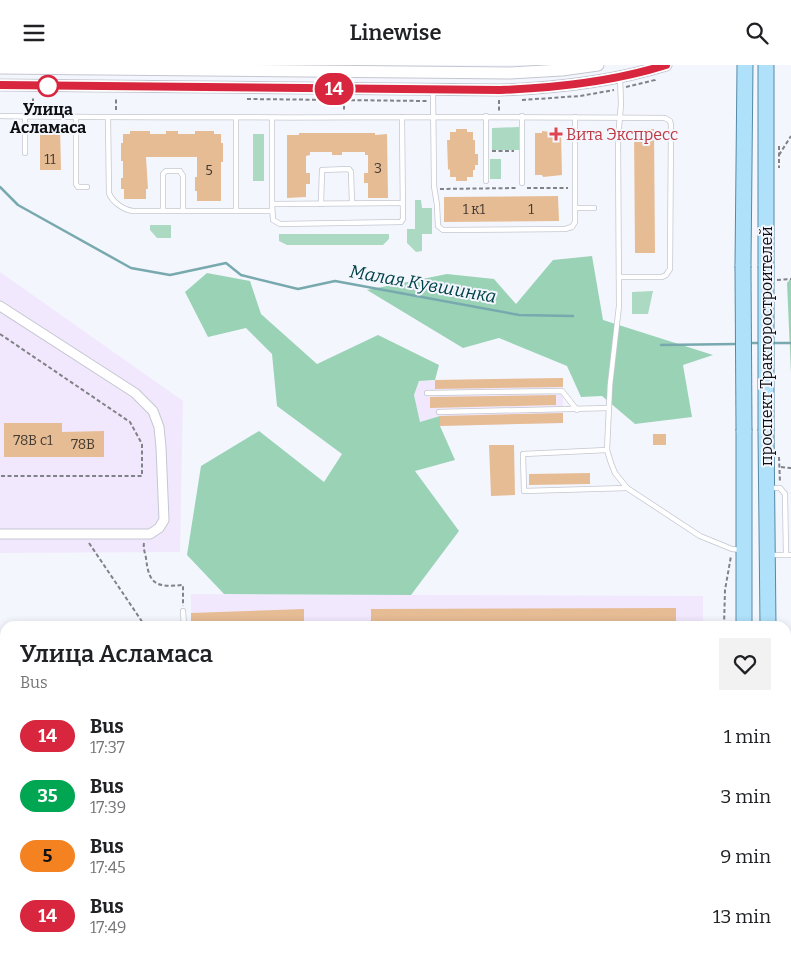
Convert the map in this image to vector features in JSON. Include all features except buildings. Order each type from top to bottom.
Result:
[{"type":"main road","name":"проспект Тракторостроителей","points":[[744,621],[738,549],[744,431],[745,65]]},
{"type":"main road","name":"проспект Тракторостроителей","points":[[766,65],[768,621]]},
{"type":"street","points":[[0,68],[446,69],[529,73],[598,65]]},
{"type":"street","points":[[0,85],[433,90],[530,89],[560,87],[620,77],[666,65]]},
{"type":"street","points":[[529,73],[530,89]]},
{"type":"street","points":[[0,306],[134,393],[153,411],[159,427],[165,515],[159,528],[153,533],[146,534],[0,534]]},
{"type":"lane","points":[[620,77],[622,99],[618,139],[619,306],[612,356],[608,450],[615,473],[626,488],[700,536],[738,549]]},
{"type":"lane","points":[[433,90],[434,189],[438,226],[443,230],[569,229],[575,222],[574,117]]},
{"type":"lane","points":[[486,116],[486,181]]},
{"type":"lane","points":[[0,117],[272,118],[499,116],[665,118],[670,123],[671,264],[669,272],[662,277],[619,277]]},
{"type":"lane","points":[[25,117],[25,153]]},
{"type":"lane","points":[[76,117],[76,184],[78,187],[87,187]]},
{"type":"lane","points":[[272,118],[272,211],[273,220],[280,224],[401,222],[403,219],[402,117]]},
{"type":"lane","points":[[522,117],[522,183]]},
{"type":"lane","points":[[108,118],[110,197],[128,211],[272,211]]},
{"type":"lane","points":[[236,118],[236,211]]},
{"type":"lane","points":[[321,203],[322,170],[349,169],[351,172],[352,203]]},
{"type":"lane","points":[[163,211],[163,174],[166,171],[180,171],[182,174],[183,211]]},
{"type":"lane","points":[[272,204],[402,203]]},
{"type":"lane","points":[[575,207],[594,207]]},
{"type":"lane","points":[[427,393],[562,391],[577,410]]},
{"type":"lane","points":[[439,412],[609,408]]},
{"type":"lane","points":[[608,450],[523,454],[524,491],[626,488]]},
{"type":"lane","points":[[767,488],[780,488],[785,494],[788,555],[767,555]]},
{"type":"lane","points":[[184,611],[184,621]]},
{"type":"path","points":[[32,117],[33,96]]},
{"type":"path","points":[[116,97],[116,118]]},
{"type":"path","points":[[344,100],[344,117]]},
{"type":"path","points":[[499,100],[499,116]]},
{"type":"path","points":[[779,155],[791,136]]},
{"type":"path","points":[[486,151],[522,151]]},
{"type":"path","points":[[434,189],[575,188]]},
{"type":"path","points":[[0,334],[130,422],[142,444],[142,477],[0,476]]},
{"type":"path","points":[[146,534],[144,547],[149,576],[152,581],[162,586],[183,585],[184,611]]},
{"type":"path","points":[[83,535],[142,621]]},
{"type":"path","points":[[724,621],[725,590],[738,549]]},
{"type":"shaded area","points":[[0,272],[183,401],[180,552],[0,553]]},
{"type":"shaded area","points":[[563,378],[563,423],[440,426],[440,416],[420,422],[414,395],[419,381]]},
{"type":"shaded area","points":[[191,594],[703,596],[703,621],[191,621]]},
{"type":"green space","points":[[519,127],[519,150],[492,150],[492,128]]},
{"type":"green space","points":[[253,134],[264,134],[264,181],[253,181]]},
{"type":"green space","points":[[490,159],[501,159],[501,179],[490,179]]},
{"type":"green space","points":[[415,200],[421,200],[422,208],[432,208],[432,234],[422,234],[422,251],[416,252],[407,243],[407,229],[415,229]]},
{"type":"green space","points":[[150,225],[171,225],[171,238],[157,238],[150,230]]},
{"type":"green space","points":[[279,234],[389,234],[389,239],[383,245],[287,245],[279,241]]},
{"type":"green space","points":[[592,256],[603,320],[713,355],[683,365],[692,417],[635,424],[602,396],[581,397],[567,366],[499,338],[463,348],[367,290],[447,274],[494,279],[516,304],[553,260]]},
{"type":"green space","points":[[207,273],[250,281],[261,314],[317,364],[378,335],[439,365],[435,380],[419,381],[414,395],[420,422],[440,416],[440,426],[455,460],[415,471],[459,531],[411,595],[224,594],[187,555],[201,466],[259,431],[324,482],[342,454],[277,406],[272,354],[246,328],[208,337],[185,292]]},
{"type":"green space","points":[[791,278],[791,374],[787,283]]},
{"type":"green space","points":[[653,291],[648,314],[632,314],[632,292]]},
{"type":"waterway","name":"Малая Кувшинка","points":[[0,187],[18,205],[131,268],[170,275],[226,263],[241,275],[298,289],[335,281],[519,315],[573,316]]},
{"type":"waterway","name":"Малая Кувшинка","points":[[748,343],[760,343]]},
{"type":"waterway","name":"Малая Кувшинка","points":[[770,343],[791,343]]},
{"type":"waterway","name":"Малая Кувшинка","points":[[661,345],[737,344]]},
{"type":"bus line","name":"14","points":[[0,85],[500,90],[560,87],[590,83],[639,73],[666,65]]},
{"type":"place","name":"Улица Асламаса","points":[[48,86]]},
{"type":"place","name":"Вита Экспресс","points":[[556,134]]}]
